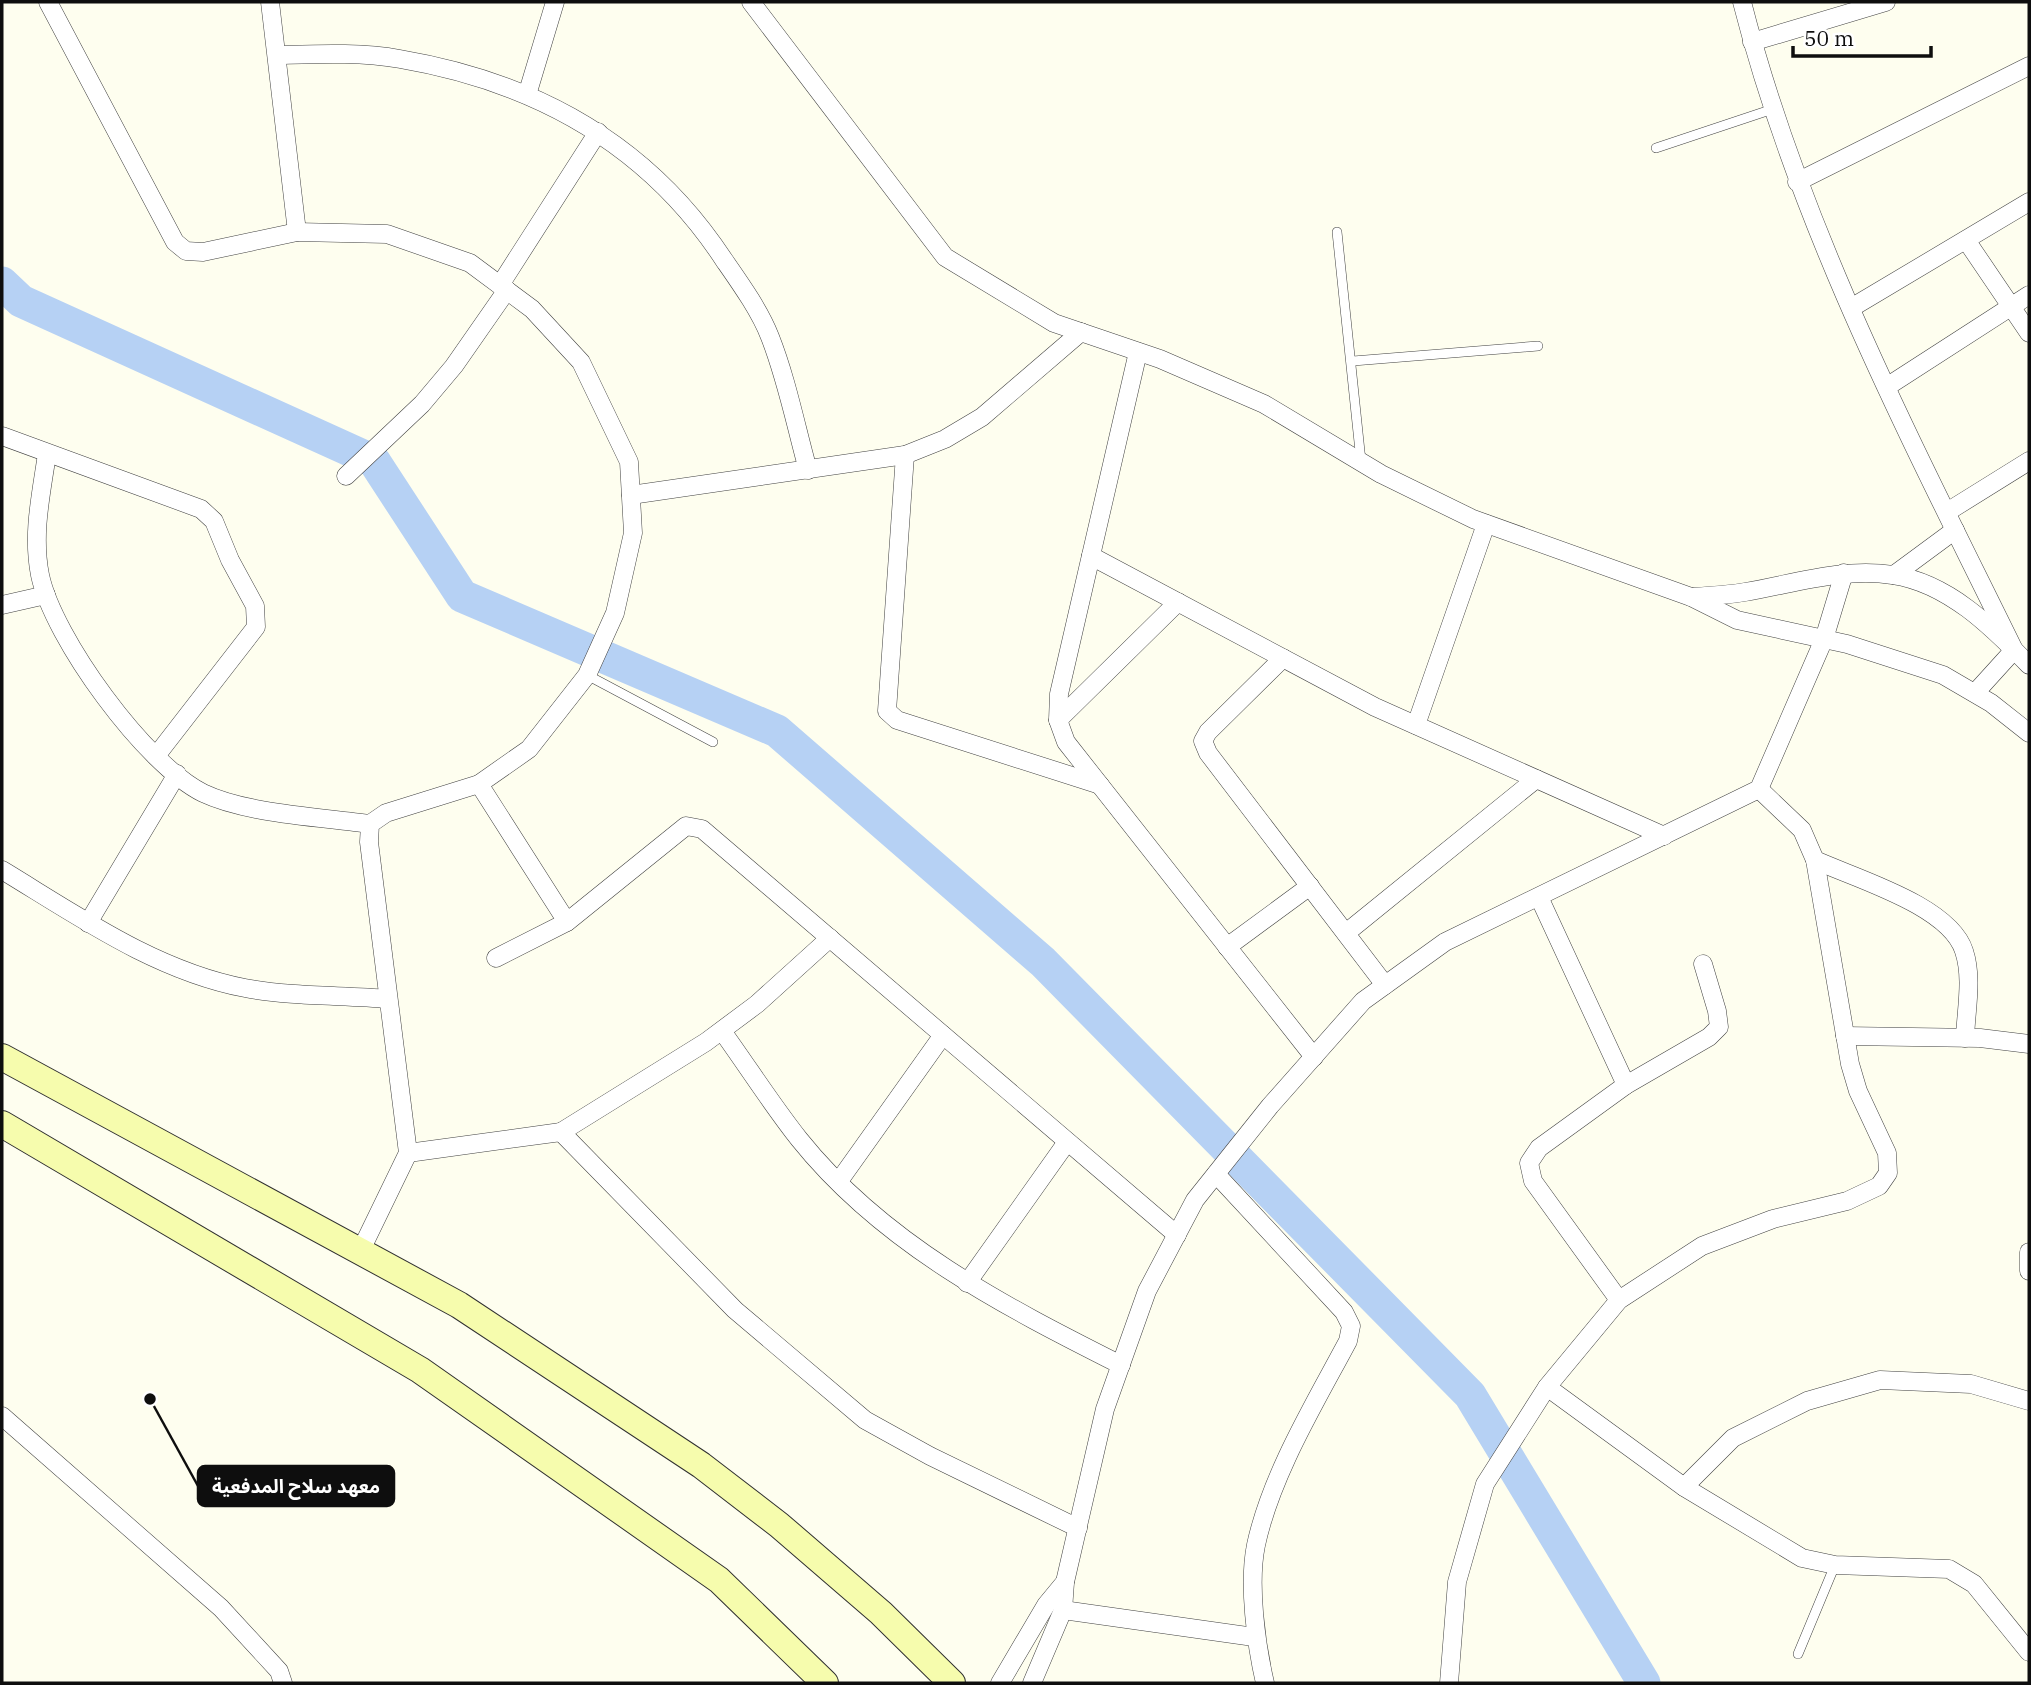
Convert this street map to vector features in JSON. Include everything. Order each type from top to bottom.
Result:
[{"type":"street","points":[[47,454],[35,531],[46,595],[82,666],[156,756],[177,774],[203,793],[257,809],[370,824],[386,813],[479,784],[529,749],[591,667],[604,641],[615,613],[633,533],[629,462],[581,362],[532,309],[470,263],[387,234],[297,232],[203,252],[187,251],[175,242],[48,2]]},
{"type":"street","points":[[270,2],[297,232]]},
{"type":"street","points":[[527,96],[555,2]]},
{"type":"street","points":[[751,2],[945,257],[1054,323],[1138,352],[1264,404],[1361,462],[1486,524],[1691,597],[1737,620],[1824,639],[1942,676],[1975,693],[2028,730]]},
{"type":"street","points":[[1742,2],[1752,42],[1797,181],[1888,386],[2014,650]]},
{"type":"street","points":[[1752,42],[1886,2]]},
{"type":"street","points":[[278,55],[334,54],[399,58],[463,74],[527,96],[598,132],[647,167],[698,221],[734,274],[770,336],[808,470]]},
{"type":"street","points":[[1797,181],[2029,66]]},
{"type":"street","points":[[346,476],[422,404],[454,366],[598,132]]},
{"type":"street","points":[[1852,308],[2029,202]]},
{"type":"street","points":[[1966,240],[2029,333]]},
{"type":"street","points":[[1888,386],[2029,295]]},
{"type":"street","points":[[631,495],[905,455],[945,439],[982,417],[1082,332]]},
{"type":"street","points":[[1138,352],[1059,694],[1058,720],[1066,742],[1314,1057]]},
{"type":"street","points":[[2,436],[208,514],[255,606],[256,626],[156,756]]},
{"type":"street","points":[[905,455],[887,711],[897,720],[1100,785]]},
{"type":"street","points":[[1947,512],[2029,461]]},
{"type":"street","points":[[1416,725],[1486,524]]},
{"type":"street","points":[[1894,575],[1955,530]]},
{"type":"street","points":[[1091,556],[1416,725],[1664,836]]},
{"type":"street","points":[[1691,597],[1742,593],[1844,573],[1894,575],[1940,591],[1982,618],[2029,663]]},
{"type":"street","points":[[1032,1683],[1063,1610],[1065,1582],[1105,1409],[1147,1291],[1195,1200],[1363,1001],[1445,942],[1759,789],[1824,639],[1844,573]]},
{"type":"street","points":[[2,605],[46,595]]},
{"type":"street","points":[[1058,720],[1178,603]]},
{"type":"street","points":[[1975,693],[2014,650]]},
{"type":"street","points":[[1283,658],[1208,732],[1203,741],[1208,753],[1385,985]]},
{"type":"street","points":[[88,923],[177,774]]},
{"type":"street","points":[[1346,933],[1536,779]]},
{"type":"street","points":[[479,784],[567,922]]},
{"type":"street","points":[[1449,1683],[1457,1582],[1485,1484],[1547,1387],[1619,1300],[1702,1246],[1773,1219],[1847,1201],[1879,1186],[1888,1173],[1887,1153],[1858,1091],[1844,1036],[1815,860],[1802,830],[1759,789]]},
{"type":"street","points":[[360,1252],[408,1153],[369,842],[370,824]]},
{"type":"street","points":[[496,958],[567,922],[686,826],[702,829],[1177,1235]]},
{"type":"street","points":[[1815,860],[1930,912],[1948,925],[1964,949],[1968,970],[1965,1038]]},
{"type":"street","points":[[2,870],[88,923],[162,962],[202,978],[247,989],[388,999]]},
{"type":"street","points":[[1227,947],[1310,886]]},
{"type":"street","points":[[1539,897],[1626,1085]]},
{"type":"street","points":[[408,1153],[561,1132],[722,1031],[757,1004],[830,938]]},
{"type":"street","points":[[1619,1300],[1533,1181],[1529,1163],[1539,1148],[1626,1085],[1709,1037],[1718,1027],[1717,1012],[1703,964]]},
{"type":"street","points":[[722,1031],[800,1140],[839,1181],[927,1255],[967,1283],[1121,1365]]},
{"type":"street","points":[[839,1181],[943,1035]]},
{"type":"street","points":[[1844,1036],[1965,1038],[2029,1044]]},
{"type":"street","points":[[2,1058],[459,1305],[701,1465],[779,1525],[881,1613],[953,1683]]},
{"type":"street","points":[[2,1124],[420,1370],[719,1580],[825,1683]]},
{"type":"street","points":[[561,1132],[735,1310],[865,1420],[930,1457],[1078,1528]]},
{"type":"street","points":[[967,1283],[1067,1142]]},
{"type":"street","points":[[1216,1174],[1344,1312],[1351,1326],[1348,1341],[1288,1453],[1256,1546],[1254,1637],[1265,1683]]},
{"type":"street","points":[[2029,1252],[2029,1271]]},
{"type":"street","points":[[1684,1487],[1733,1438],[1807,1401],[1880,1380],[1971,1384],[2029,1401]]},
{"type":"street","points":[[1547,1387],[1684,1487],[1802,1558],[1835,1565],[1949,1569],[1974,1584],[2029,1652]]},
{"type":"street","points":[[2,1416],[221,1608],[279,1671],[283,1683]]},
{"type":"street","points":[[1000,1683],[1046,1605],[1065,1582]]},
{"type":"street","points":[[1063,1610],[1254,1637]]},
{"type":"lane","points":[[1656,148],[1773,109]]},
{"type":"lane","points":[[1337,232],[1353,361],[1361,462]]},
{"type":"lane","points":[[1353,361],[1538,346]]},
{"type":"lane","points":[[591,667],[713,742]]},
{"type":"lane","points":[[1798,1654],[1835,1565]]},
{"type":"waterway","points":[[2,283],[21,301],[374,461],[462,596],[777,731],[1043,962],[1470,1395],[1644,1683]]},
{"type":"place","name":"معهد سلاح المدفعية","points":[[150,1399]]}]
